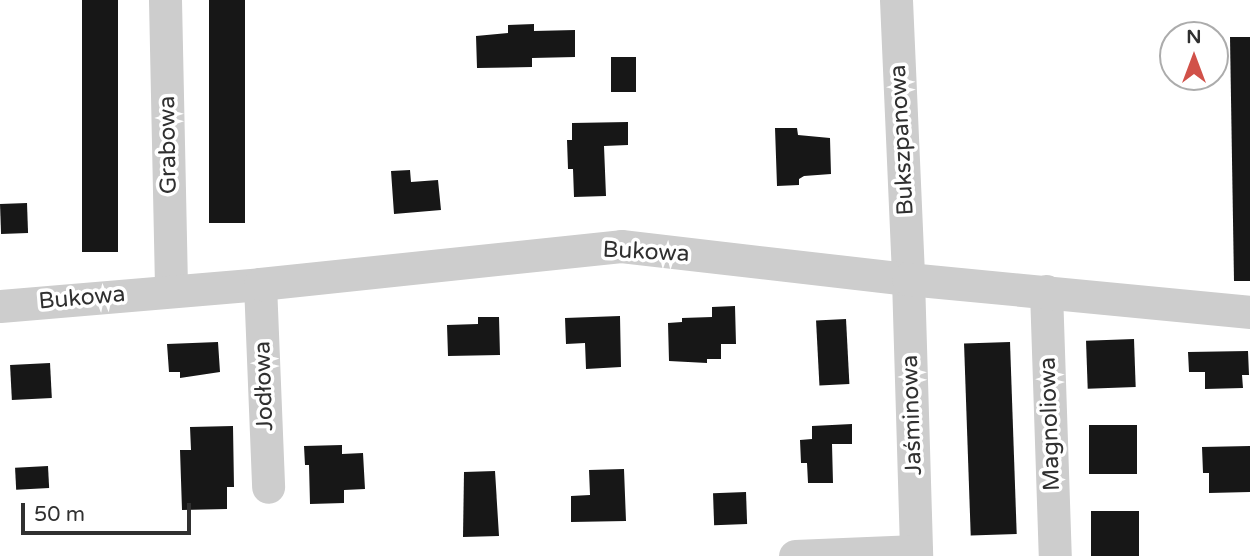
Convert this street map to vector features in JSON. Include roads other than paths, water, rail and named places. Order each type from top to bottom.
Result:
[{"type":"street","name":"Grabowa","points":[[165,0],[172,289]]},
{"type":"street","name":"Bukszpanowa","points":[[896,0],[908,279]]},
{"type":"street","name":"Bukowa","points":[[0,306],[172,289],[260,284],[621,246],[908,279],[1250,312]]},
{"type":"street","name":"Jaśminowa","points":[[795,556],[916,553],[908,279]]},
{"type":"street","name":"Jodłowa","points":[[260,284],[268,487]]},
{"type":"street","name":"Magnoliowa","points":[[1046,291],[1055,556]]}]
